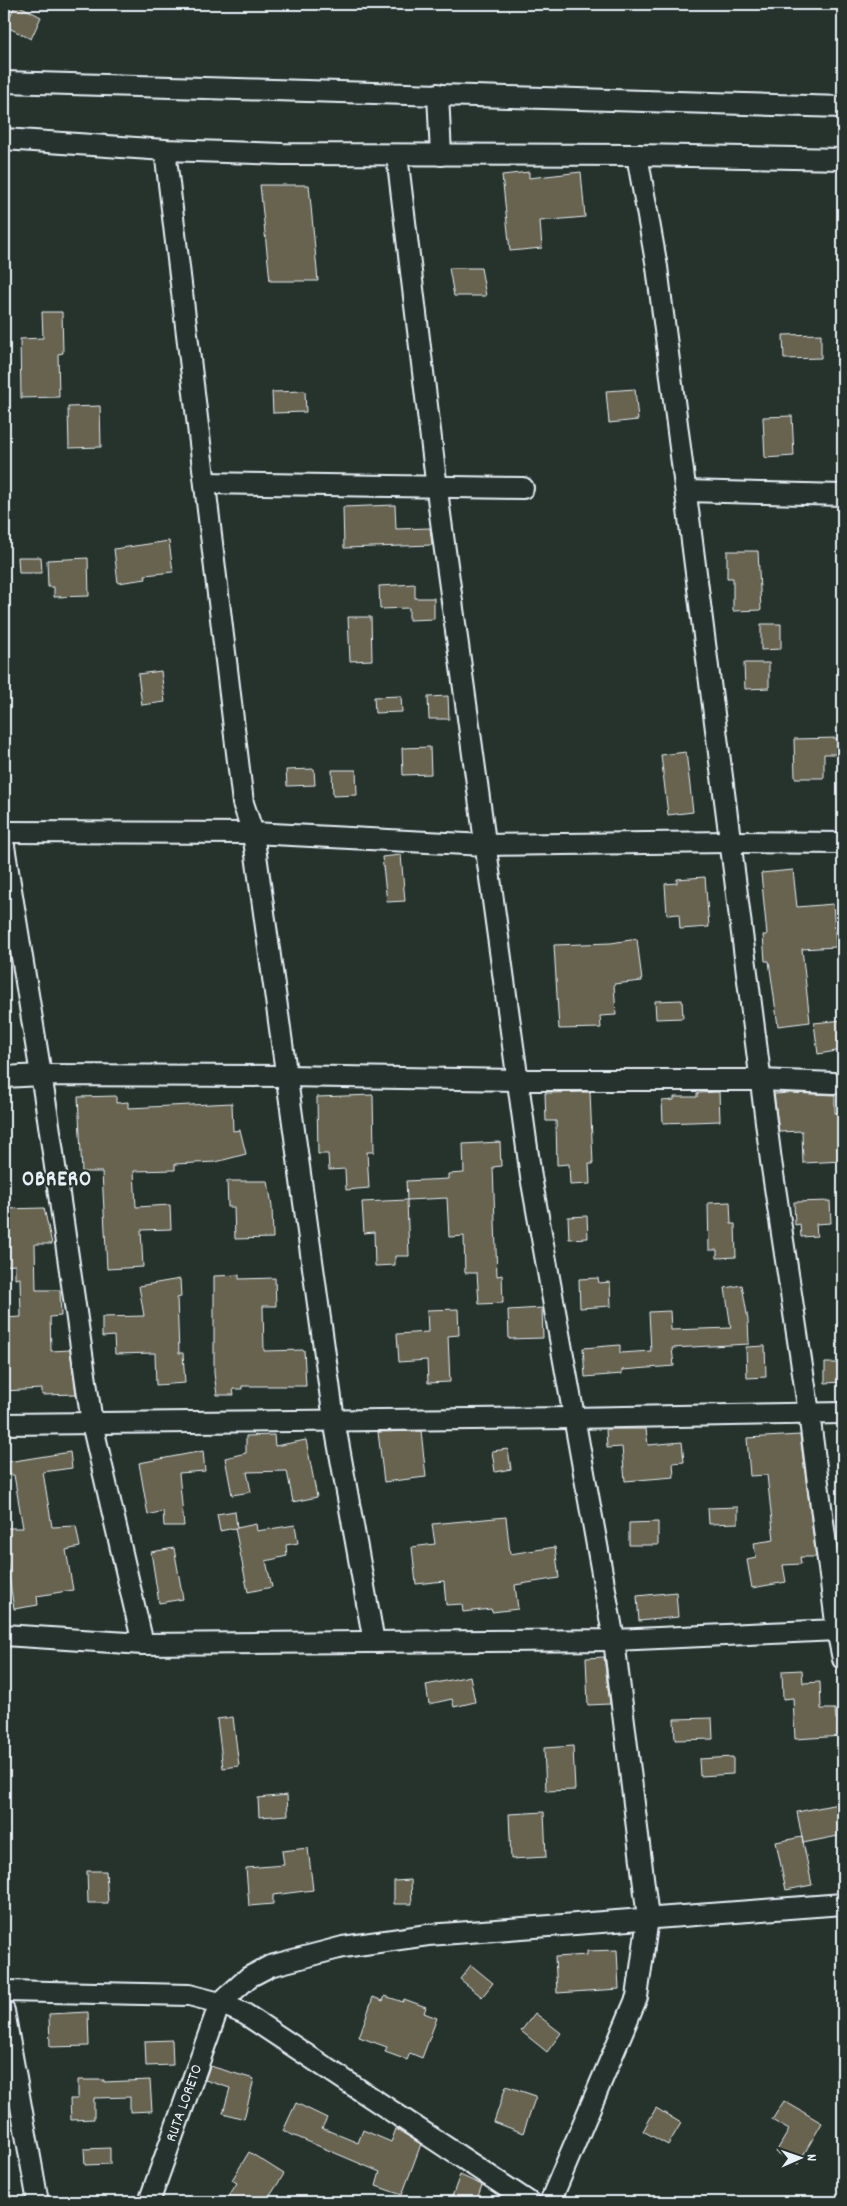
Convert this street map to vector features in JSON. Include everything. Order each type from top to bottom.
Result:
[{"type":"street","points":[[4,82],[843,107]]},
{"type":"street","points":[[438,94],[441,155]]},
{"type":"street","points":[[4,139],[165,150],[397,155],[637,155],[843,159]]},
{"type":"street","points":[[165,150],[243,803],[253,833],[334,1420],[374,1642]]},
{"type":"street","points":[[397,155],[436,487],[531,1177],[572,1418],[614,1640],[648,1918],[638,1997],[550,2202]]},
{"type":"street","points":[[637,155],[657,267],[760,1080],[809,1413],[837,1630],[843,1659]]},
{"type":"street","points":[[205,483],[523,488]]},
{"type":"street","points":[[686,491],[843,496]]},
{"type":"street","points":[[4,832],[253,833],[485,845],[730,842],[843,843]]},
{"type":"street","points":[[4,846],[41,1075],[92,1423],[143,1644]]},
{"type":"street","points":[[4,1077],[41,1075],[286,1076],[518,1080],[760,1080],[834,1083]]},
{"type":"street","points":[[4,1424],[843,1413]]},
{"type":"street","points":[[4,1635],[143,1644],[614,1640],[837,1630]]},
{"type":"street","points":[[220,2003],[249,1977],[270,1966],[343,1947],[428,1935],[843,1904]]},
{"type":"street","points":[[4,1991],[189,1995],[220,2003],[245,2014],[530,2202]]},
{"type":"street","name":"RUTA LORETO","points":[[149,2202],[220,2003]]},
{"type":"street","points":[[4,2011],[38,2202]]},
{"type":"building","points":[[16,4],[41,17],[31,39],[5,26]]},
{"type":"building","points":[[529,172],[529,178],[581,172],[585,217],[540,221],[542,248],[510,251],[502,175]]},
{"type":"building","points":[[260,185],[309,185],[318,281],[270,281]]},
{"type":"building","points":[[449,268],[481,268],[486,296],[454,296]]},
{"type":"building","points":[[42,312],[62,312],[63,353],[58,354],[59,397],[21,398],[20,339],[43,338]]},
{"type":"building","points":[[821,334],[821,358],[784,359],[783,335]]},
{"type":"building","points":[[635,389],[638,420],[609,423],[606,391]]},
{"type":"building","points":[[305,391],[306,412],[273,413],[272,392]]},
{"type":"building","points":[[100,406],[101,447],[69,448],[68,407]]},
{"type":"building","points":[[792,416],[794,456],[765,458],[763,417]]},
{"type":"building","points":[[395,505],[396,529],[430,528],[432,545],[344,548],[343,507]]},
{"type":"building","points":[[169,541],[173,572],[145,575],[146,579],[118,583],[114,549]]},
{"type":"building","points":[[727,551],[758,551],[761,610],[733,611],[733,578],[727,578]]},
{"type":"building","points":[[18,557],[41,557],[42,573],[19,573]]},
{"type":"building","points":[[88,558],[89,596],[54,597],[54,587],[48,587],[47,560]]},
{"type":"building","points":[[415,584],[415,598],[434,598],[434,619],[409,620],[409,608],[380,609],[379,586]]},
{"type":"building","points":[[348,617],[371,617],[372,660],[350,661]]},
{"type":"building","points":[[761,624],[781,624],[781,649],[761,650]]},
{"type":"building","points":[[744,663],[769,663],[769,688],[745,689]]},
{"type":"building","points":[[161,671],[165,702],[142,705],[138,674]]},
{"type":"building","points":[[401,696],[402,712],[375,713],[374,697]]},
{"type":"building","points":[[448,696],[449,719],[429,719],[428,697]]},
{"type":"building","points":[[837,738],[837,754],[824,754],[824,778],[795,778],[794,739]]},
{"type":"building","points":[[430,747],[431,774],[403,775],[402,748]]},
{"type":"building","points":[[686,752],[693,812],[668,815],[661,755]]},
{"type":"building","points":[[314,769],[315,785],[287,786],[286,770]]},
{"type":"building","points":[[332,770],[356,770],[357,795],[333,796]]},
{"type":"building","points":[[401,855],[405,901],[387,902],[382,857]]},
{"type":"building","points":[[793,870],[797,907],[833,904],[836,947],[802,949],[810,1022],[778,1026],[769,961],[765,961],[763,935],[767,935],[761,873]]},
{"type":"building","points":[[705,877],[709,927],[680,929],[679,914],[667,915],[665,884],[677,883],[677,879]]},
{"type":"building","points":[[637,939],[642,981],[614,984],[616,1015],[600,1016],[601,1028],[559,1029],[554,945],[611,943]]},
{"type":"building","points":[[682,1000],[683,1018],[656,1019],[655,1001]]},
{"type":"building","points":[[843,1020],[843,1050],[818,1054],[814,1023]]},
{"type":"building","points":[[590,1092],[593,1164],[589,1164],[590,1184],[570,1185],[569,1164],[557,1165],[556,1121],[546,1121],[545,1093]]},
{"type":"building","points":[[719,1092],[720,1121],[663,1123],[662,1101],[674,1100],[674,1097],[697,1097],[697,1093]]},
{"type":"building","points":[[774,1094],[835,1095],[835,1113],[843,1112],[843,1161],[803,1163],[802,1131],[779,1132]]},
{"type":"building","points":[[373,1095],[374,1152],[367,1152],[369,1188],[346,1190],[345,1169],[329,1170],[328,1154],[318,1154],[317,1097]]},
{"type":"building","points":[[116,1096],[116,1103],[128,1102],[128,1108],[232,1103],[233,1131],[240,1130],[246,1154],[216,1162],[175,1164],[175,1170],[134,1171],[136,1207],[170,1205],[171,1229],[141,1230],[143,1267],[107,1269],[102,1172],[82,1172],[78,1097]]},
{"type":"building","points":[[500,1142],[501,1166],[493,1167],[497,1276],[502,1275],[503,1303],[479,1304],[477,1273],[465,1273],[464,1236],[449,1237],[447,1198],[407,1200],[406,1181],[448,1179],[448,1174],[464,1173],[463,1144]]},
{"type":"building","points":[[227,1181],[268,1181],[272,1206],[273,1238],[235,1239],[234,1207],[228,1207]]},
{"type":"building","points":[[407,1200],[409,1256],[395,1256],[395,1265],[375,1266],[374,1232],[364,1233],[362,1202]]},
{"type":"building","points":[[830,1201],[831,1223],[816,1224],[817,1236],[801,1237],[800,1224],[795,1225],[794,1202]]},
{"type":"building","points":[[730,1202],[731,1224],[735,1224],[736,1257],[717,1258],[717,1250],[709,1250],[708,1203]]},
{"type":"building","points":[[44,1208],[52,1244],[35,1244],[36,1290],[60,1290],[61,1316],[50,1317],[51,1351],[70,1350],[76,1394],[42,1395],[42,1389],[4,1391],[4,1318],[21,1317],[20,1278],[15,1279],[15,1265],[4,1266],[4,1209]]},
{"type":"building","points":[[587,1216],[588,1238],[569,1239],[568,1217]]},
{"type":"building","points":[[239,1275],[239,1279],[275,1278],[276,1306],[263,1306],[264,1351],[304,1350],[306,1386],[242,1386],[242,1389],[233,1389],[234,1395],[217,1395],[214,1373],[214,1276]]},
{"type":"building","points":[[598,1278],[599,1283],[610,1282],[611,1306],[580,1308],[579,1279]]},
{"type":"building","points":[[180,1279],[181,1297],[177,1298],[179,1353],[183,1353],[185,1383],[156,1385],[155,1353],[115,1354],[114,1336],[102,1337],[102,1317],[144,1316],[139,1286]]},
{"type":"building","points":[[742,1285],[748,1320],[749,1344],[672,1348],[674,1366],[622,1370],[622,1374],[585,1377],[583,1348],[620,1345],[620,1353],[651,1351],[649,1312],[670,1311],[671,1330],[731,1328],[725,1288]]},
{"type":"building","points":[[542,1308],[543,1338],[509,1339],[508,1310]]},
{"type":"building","points":[[458,1309],[459,1335],[448,1336],[450,1382],[428,1383],[427,1360],[399,1362],[397,1334],[428,1332],[427,1310]]},
{"type":"building","points":[[765,1346],[766,1377],[747,1378],[746,1347]]},
{"type":"building","points":[[825,1363],[843,1363],[843,1382],[825,1383]]},
{"type":"building","points":[[606,1429],[646,1429],[648,1445],[682,1442],[684,1462],[673,1463],[674,1477],[625,1481],[622,1447],[607,1448]]},
{"type":"building","points":[[421,1431],[426,1477],[384,1482],[378,1432]]},
{"type":"building","points":[[274,1435],[275,1446],[306,1440],[317,1497],[293,1502],[287,1471],[247,1472],[251,1492],[232,1495],[225,1458],[246,1453],[246,1436]]},
{"type":"building","points":[[800,1435],[816,1557],[800,1557],[801,1564],[783,1565],[786,1582],[752,1588],[747,1560],[756,1558],[754,1543],[774,1540],[767,1475],[750,1476],[747,1438]]},
{"type":"building","points":[[508,1449],[511,1469],[495,1472],[492,1451]]},
{"type":"building","points":[[203,1451],[205,1471],[179,1473],[184,1526],[164,1526],[163,1511],[148,1515],[139,1463]]},
{"type":"building","points":[[70,1452],[72,1468],[43,1472],[52,1527],[76,1526],[80,1547],[66,1550],[73,1590],[37,1596],[38,1605],[14,1609],[4,1544],[4,1528],[23,1528],[14,1475],[10,1475],[8,1462]]},
{"type":"building","points":[[738,1507],[738,1523],[709,1524],[708,1508]]},
{"type":"building","points":[[235,1511],[237,1528],[256,1524],[257,1531],[295,1525],[298,1543],[286,1545],[287,1556],[266,1561],[272,1587],[248,1592],[235,1528],[220,1531],[217,1514]]},
{"type":"building","points":[[506,1517],[510,1554],[555,1547],[559,1578],[515,1585],[518,1609],[492,1612],[491,1609],[463,1612],[462,1604],[446,1605],[444,1581],[416,1584],[412,1547],[435,1544],[432,1524]]},
{"type":"building","points":[[658,1522],[658,1545],[629,1545],[629,1523]]},
{"type":"building","points":[[174,1548],[183,1599],[159,1603],[151,1552]]},
{"type":"building","points":[[676,1592],[678,1617],[639,1621],[637,1596]]},
{"type":"building","points":[[604,1657],[610,1704],[588,1705],[586,1658]]},
{"type":"building","points":[[802,1670],[803,1683],[820,1682],[821,1709],[835,1709],[836,1719],[843,1719],[843,1736],[795,1739],[793,1698],[783,1699],[782,1671]]},
{"type":"building","points":[[470,1676],[475,1702],[454,1707],[452,1699],[429,1704],[426,1685]]},
{"type":"building","points":[[233,1717],[239,1766],[223,1768],[217,1719]]},
{"type":"building","points":[[712,1718],[713,1739],[675,1740],[674,1719]]},
{"type":"building","points":[[573,1746],[575,1790],[546,1791],[544,1748]]},
{"type":"building","points":[[733,1757],[733,1774],[700,1776],[699,1759]]},
{"type":"building","points":[[287,1795],[288,1815],[259,1817],[258,1798]]},
{"type":"building","points":[[843,1803],[843,1835],[803,1843],[797,1812]]},
{"type":"building","points":[[544,1812],[546,1857],[511,1859],[509,1814]]},
{"type":"building","points":[[802,1837],[812,1885],[786,1890],[776,1842]]},
{"type":"building","points":[[308,1848],[313,1890],[273,1895],[273,1904],[249,1906],[246,1868],[284,1865],[282,1851]]},
{"type":"building","points":[[87,1871],[106,1871],[108,1903],[88,1903]]},
{"type":"building","points":[[411,1880],[412,1904],[394,1904],[394,1881]]},
{"type":"building","points":[[617,1950],[619,1989],[557,1993],[555,1957],[587,1955],[587,1951]]},
{"type":"building","points":[[471,1965],[493,1983],[482,1997],[460,1979]]},
{"type":"building","points":[[385,1996],[403,2002],[404,1999],[426,2007],[424,2013],[437,2018],[422,2058],[410,2053],[407,2060],[385,2052],[387,2047],[359,2037],[373,1997],[383,2001]]},
{"type":"building","points":[[88,2012],[89,2046],[50,2047],[49,2014]]},
{"type":"building","points":[[535,2013],[561,2033],[547,2052],[521,2031]]},
{"type":"building","points":[[172,2040],[173,2065],[146,2066],[145,2041]]},
{"type":"building","points":[[210,2066],[254,2079],[244,2119],[223,2113],[230,2088],[205,2080]]},
{"type":"building","points":[[78,2080],[104,2080],[104,2082],[150,2080],[152,2111],[130,2112],[130,2097],[94,2098],[94,2119],[71,2120],[70,2099],[78,2099]]},
{"type":"building","points":[[506,2086],[536,2096],[523,2133],[494,2122]]},
{"type":"building","points":[[784,2101],[822,2123],[798,2164],[776,2152],[789,2130],[772,2120]]},
{"type":"building","points":[[296,2103],[327,2118],[322,2128],[358,2143],[363,2130],[391,2142],[396,2129],[421,2144],[402,2195],[376,2186],[380,2172],[283,2131]]},
{"type":"building","points":[[656,2108],[681,2123],[668,2145],[643,2131]]},
{"type":"building","points":[[110,2148],[110,2164],[85,2165],[84,2149]]},
{"type":"building","points":[[249,2152],[284,2174],[266,2202],[225,2202],[237,2183],[232,2180]]},
{"type":"building","points":[[460,2175],[482,2185],[476,2202],[450,2202]]},
{"type":"district","name":"OBRERO","points":[[57,1181]]}]
